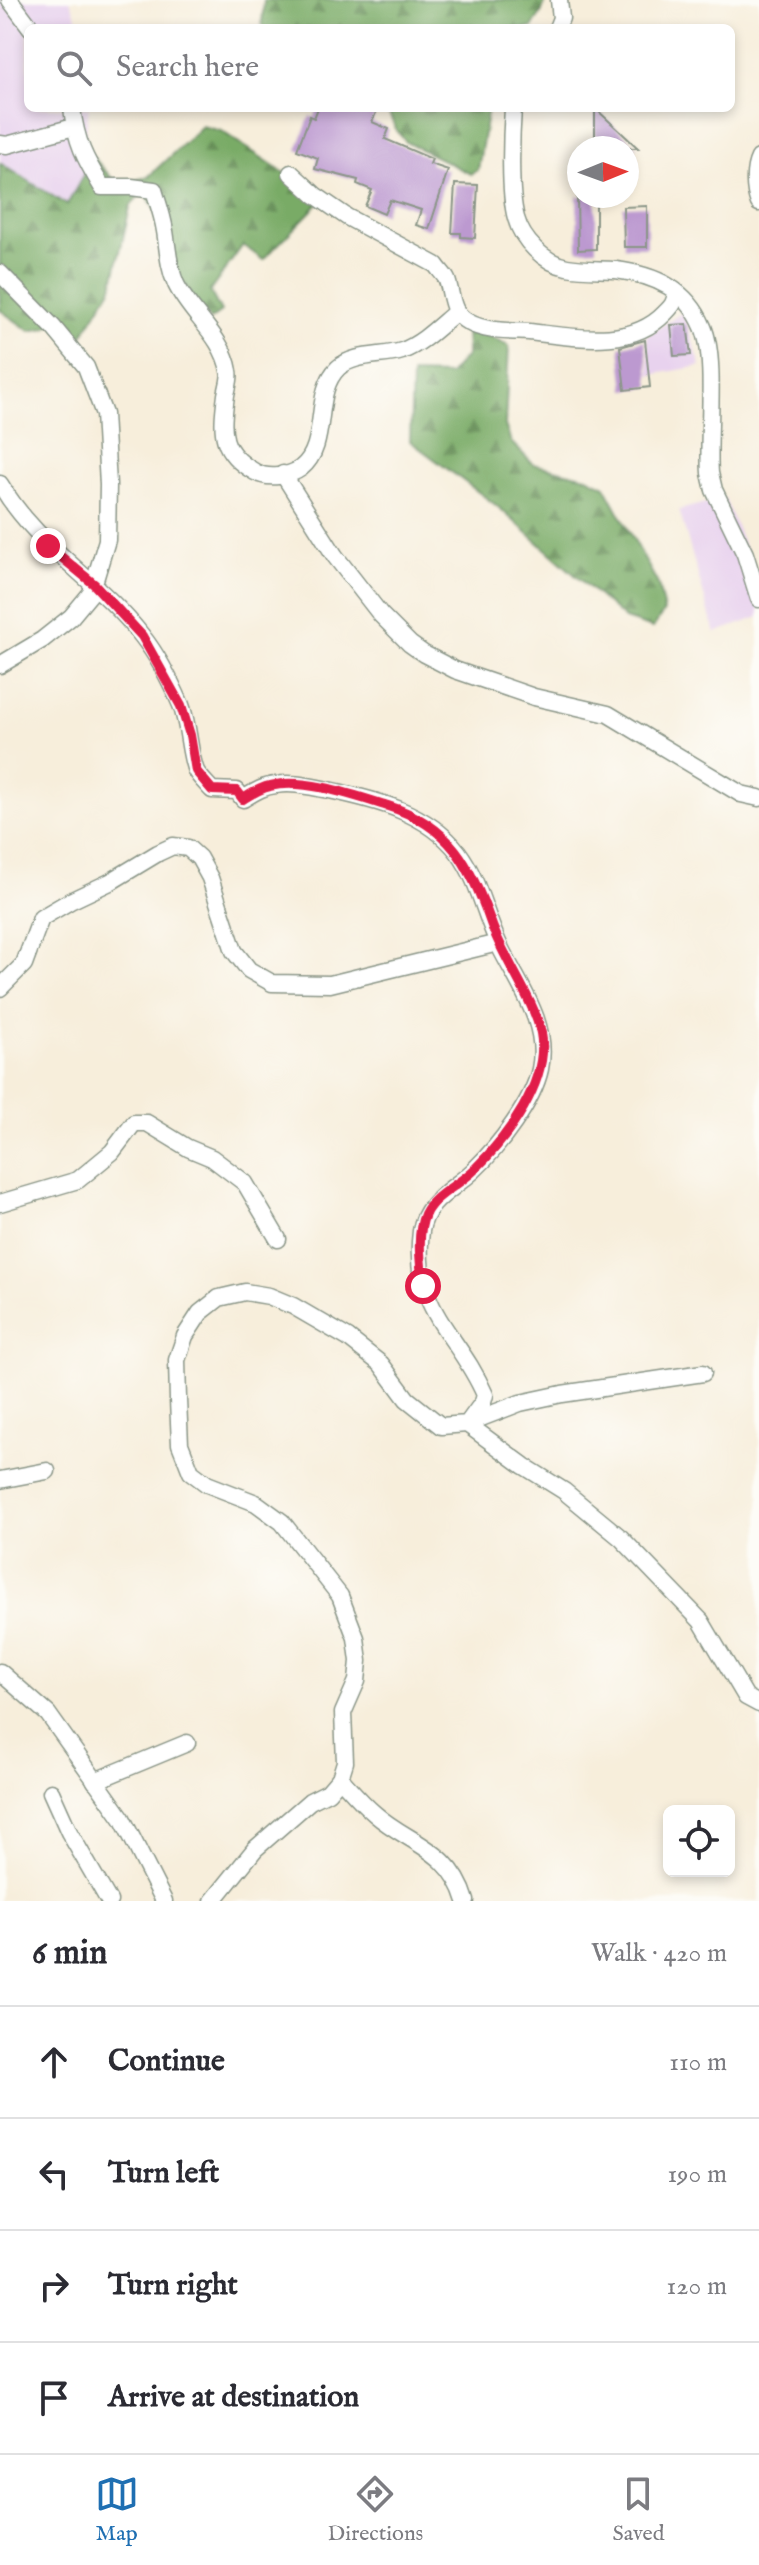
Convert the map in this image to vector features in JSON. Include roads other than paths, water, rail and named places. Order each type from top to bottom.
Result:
[{"type":"street","points":[[10,0],[28,24]]},
{"type":"street","points":[[559,0],[559,24]]},
{"type":"street","points":[[72,112],[83,155],[102,187],[154,190],[165,231],[168,261],[177,284],[197,317],[216,338],[230,373],[226,400],[226,446],[237,461],[264,477],[295,472],[305,465],[315,444],[328,386],[340,366],[359,358],[411,347],[456,312]]},
{"type":"street","points":[[513,112],[513,205],[517,221],[531,245],[542,255],[565,267],[636,274],[670,285],[686,300],[705,329],[709,359],[710,473],[714,490],[752,555],[759,599]]},
{"type":"street","points":[[0,144],[7,145],[74,127]]},
{"type":"street","points":[[759,158],[756,165],[759,203]]},
{"type":"street","points":[[291,173],[315,195],[347,217],[436,265],[447,278],[449,297],[456,312],[470,323],[487,328],[583,338],[624,336],[648,329],[659,320],[674,304],[676,292]]},
{"type":"street","points":[[0,273],[53,327],[86,367],[104,414],[108,485],[107,540],[91,593],[71,617],[42,640],[0,665]]},
{"type":"street","points":[[283,474],[335,556],[381,615],[424,654],[455,670],[534,697],[608,714],[741,794],[759,798]]},
{"type":"street","points":[[0,484],[17,513],[48,546],[94,584],[142,636],[181,706],[196,771],[212,790],[237,791],[243,799],[266,786],[294,783],[398,809],[421,819],[443,836],[470,871],[498,943],[537,1021],[542,1051],[533,1090],[508,1130],[474,1171],[433,1203],[425,1215],[421,1231],[423,1286],[432,1310],[479,1380],[485,1395],[467,1424]]},
{"type":"street","points":[[0,988],[24,964],[41,918],[173,846],[188,848],[199,858],[210,878],[234,951],[249,970],[272,983],[330,984],[498,943]]},
{"type":"street","points":[[0,1203],[78,1180],[112,1152],[134,1123],[147,1123],[188,1148],[212,1158],[245,1183],[278,1239]]},
{"type":"street","points":[[213,1901],[255,1849],[310,1801],[328,1792],[340,1778],[345,1762],[343,1713],[357,1681],[359,1661],[356,1638],[340,1596],[282,1522],[256,1503],[207,1484],[191,1472],[180,1444],[177,1360],[185,1336],[200,1313],[219,1298],[245,1292],[269,1296],[293,1306],[348,1338],[381,1364],[407,1399],[441,1426],[467,1424],[520,1403],[562,1394],[703,1373]]},
{"type":"street","points":[[467,1424],[564,1491],[621,1538],[701,1621],[746,1697],[759,1704]]},
{"type":"street","points":[[0,1480],[47,1471]]},
{"type":"street","points":[[0,1672],[48,1714],[122,1818],[164,1901]]},
{"type":"street","points":[[95,1781],[187,1743]]},
{"type":"street","points":[[340,1778],[376,1815],[427,1846],[460,1882],[466,1901]]},
{"type":"street","points":[[51,1792],[69,1832],[109,1901]]}]
